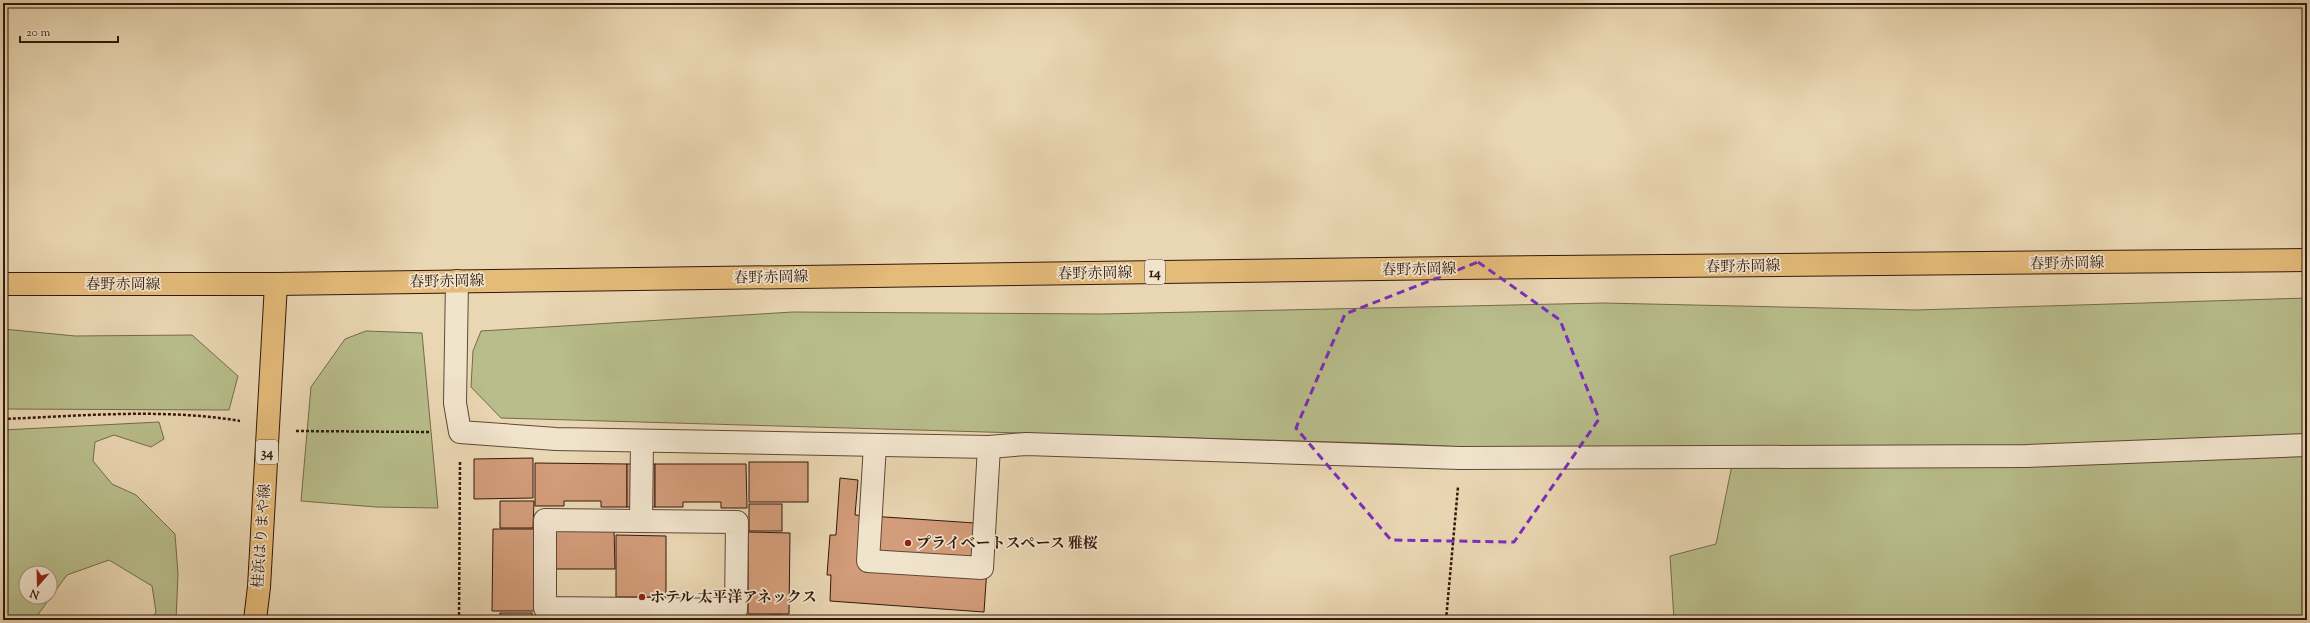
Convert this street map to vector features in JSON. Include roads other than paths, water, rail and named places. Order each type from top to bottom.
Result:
[{"type":"main road","name":"春野赤岡線","points":[[3,284],[276,284],[1469,268],[2307,260]]},
{"type":"main road","name":"桂浜はりまや線","points":[[255,620],[276,284]]},
{"type":"street","points":[[457,281],[455,403],[460,432],[556,439],[989,447],[1026,444],[1460,458],[2027,456],[2307,445]]},
{"type":"street","points":[[641,521],[642,441]]},
{"type":"street","points":[[875,445],[868,561],[982,568],[989,447]]},
{"type":"street","points":[[545,520],[641,521],[737,522],[736,610],[545,608],[545,520]]},
{"type":"place","name":"プライベートスペース 雅桜","points":[[908,543]]},
{"type":"place","name":"ホテル 太平洋アネックス","points":[[642,597]]}]
